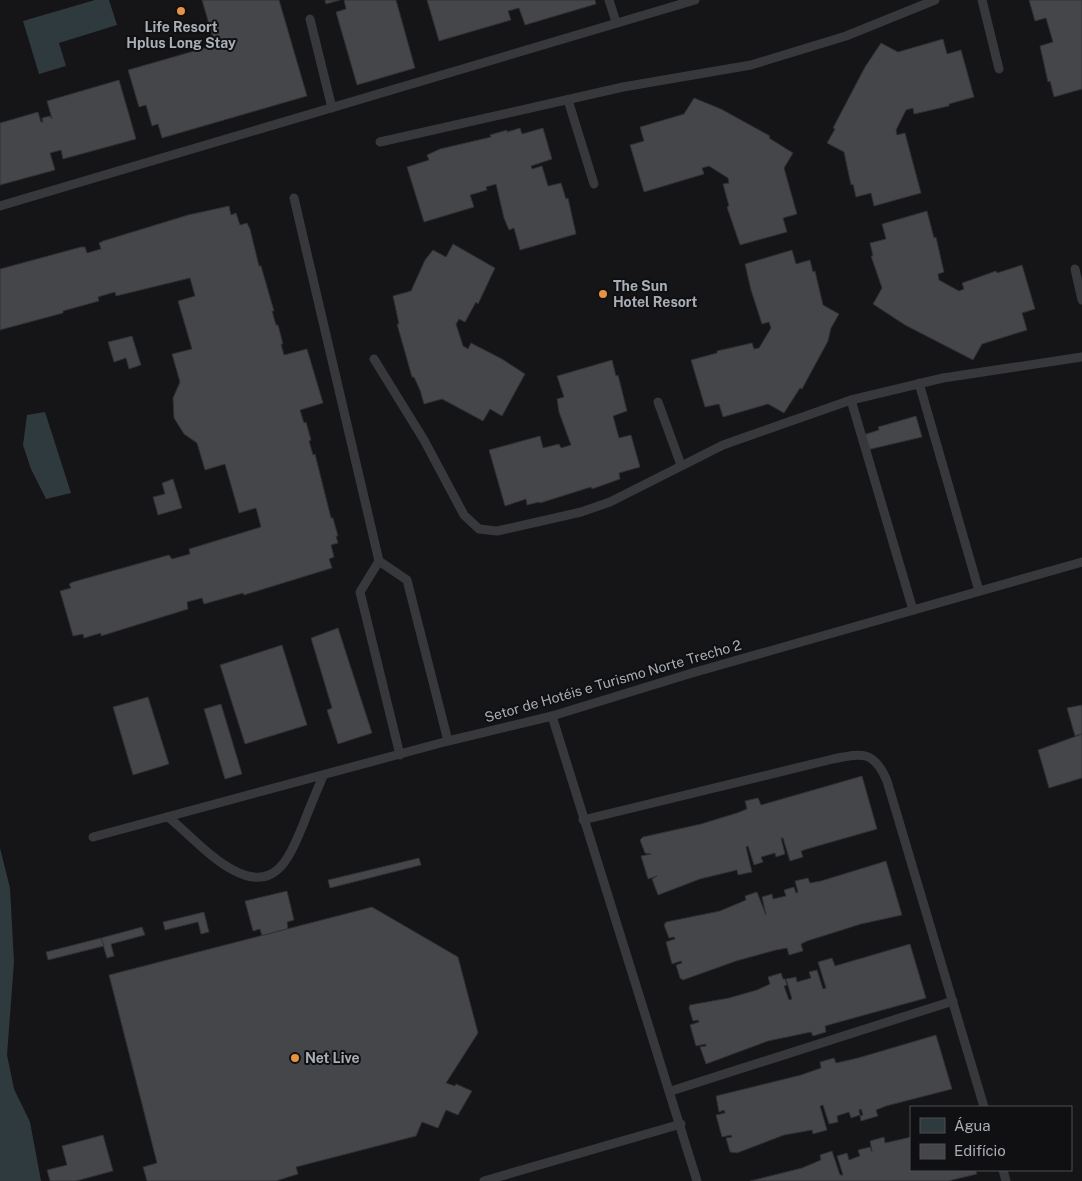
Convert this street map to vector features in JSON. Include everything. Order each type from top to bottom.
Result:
[{"type":"lane","points":[[609,0],[616,22]]},
{"type":"lane","points":[[0,206],[695,0]]},
{"type":"lane","points":[[380,142],[623,87],[751,65],[846,36],[935,0]]},
{"type":"lane","points":[[982,0],[999,69]]},
{"type":"lane","points":[[310,19],[332,108]]},
{"type":"lane","points":[[568,100],[594,184]]},
{"type":"lane","points":[[294,198],[379,561],[407,580],[448,741]]},
{"type":"lane","points":[[1075,268],[1082,300]]},
{"type":"lane","points":[[374,359],[424,440],[464,515],[473,525],[485,531],[511,529],[610,502],[723,445],[851,400],[919,383],[1082,357]]},
{"type":"lane","points":[[919,383],[979,591]]},
{"type":"lane","points":[[851,400],[913,610]]},
{"type":"lane","points":[[658,402],[681,465]]},
{"type":"lane","points":[[379,561],[360,592],[400,756]]},
{"type":"lane","name":"Setor de Hotéis e Turismo Norte Trecho 2","points":[[93,837],[400,756],[448,741],[552,716],[1082,562]]},
{"type":"lane","points":[[552,716],[583,820],[681,1124],[697,1181]]},
{"type":"lane","points":[[583,820],[841,758],[861,755],[872,757],[883,770],[887,781],[954,1000],[984,1106]]},
{"type":"lane","points":[[168,817],[232,870],[262,878],[278,871],[290,855],[323,776]]},
{"type":"lane","points":[[671,1092],[954,1000]]},
{"type":"lane","points":[[484,1181],[681,1124]]},
{"type":"water","points":[[95,0],[109,0],[117,25],[59,43],[66,66],[39,74],[23,21]]},
{"type":"water","points":[[45,412],[71,493],[46,499],[31,469],[23,445],[27,415]]},
{"type":"water","points":[[0,848],[10,888],[14,962],[7,1055],[14,1089],[30,1122],[41,1181],[0,1181]]},
{"type":"building","points":[[202,0],[279,0],[307,96],[162,138],[158,124],[152,126],[146,105],[139,107],[128,70],[215,45]]},
{"type":"building","points":[[325,0],[340,0],[326,4]]},
{"type":"building","points":[[344,0],[396,0],[415,68],[357,85],[336,12],[346,9]]},
{"type":"building","points":[[427,0],[595,0],[596,4],[525,25],[519,8],[508,11],[511,20],[439,41]]},
{"type":"building","points":[[1029,0],[1082,0],[1082,89],[1054,97],[1050,81],[1048,82],[1040,46],[1053,42],[1046,18],[1035,21]]},
{"type":"building","points":[[943,39],[947,54],[961,50],[974,97],[949,104],[949,106],[914,114],[913,108],[906,110],[896,130],[897,135],[905,133],[921,193],[874,206],[871,193],[856,197],[853,184],[851,185],[844,152],[827,143],[835,129],[833,128],[865,67],[881,43],[898,52]]},
{"type":"building","points":[[119,80],[136,139],[63,159],[61,150],[50,153],[55,170],[0,185],[0,123],[38,112],[41,122],[43,122],[42,118],[50,116],[52,119],[47,101]]},
{"type":"building","points":[[694,98],[721,109],[770,136],[769,138],[793,153],[784,168],[797,214],[783,218],[787,232],[740,245],[727,207],[729,206],[723,184],[729,183],[728,178],[709,166],[702,168],[704,174],[644,192],[630,145],[644,141],[640,127],[684,114]]},
{"type":"building","points":[[520,128],[522,134],[543,128],[552,159],[531,166],[532,169],[542,166],[548,186],[561,183],[566,199],[568,198],[576,234],[520,250],[514,228],[509,230],[504,218],[496,184],[486,187],[487,190],[470,195],[474,207],[424,222],[407,167],[429,160],[427,155],[440,149]]},
{"type":"building","points":[[229,206],[231,215],[236,213],[240,225],[247,223],[250,229],[259,266],[261,266],[274,311],[272,311],[276,325],[278,325],[284,355],[307,349],[323,403],[300,410],[304,423],[306,422],[311,440],[309,441],[313,455],[315,454],[331,518],[333,518],[338,536],[336,536],[338,543],[331,545],[334,557],[329,559],[332,568],[244,595],[243,593],[204,604],[202,598],[187,602],[188,609],[101,636],[101,633],[84,638],[83,634],[73,636],[60,591],[71,588],[69,584],[169,555],[172,559],[190,554],[189,549],[261,527],[256,508],[239,513],[225,464],[205,470],[197,443],[184,434],[174,418],[173,398],[180,382],[172,354],[192,349],[178,301],[195,296],[190,278],[116,296],[115,292],[98,297],[99,301],[63,311],[63,313],[0,330],[0,269],[81,247],[85,247],[87,253],[101,249],[99,243],[103,241],[188,215]]},
{"type":"building","points":[[927,211],[934,238],[936,237],[944,272],[938,274],[939,280],[959,291],[964,289],[962,283],[996,271],[997,273],[1022,265],[1035,309],[1022,313],[1027,330],[982,344],[973,360],[905,325],[873,304],[882,288],[871,256],[873,256],[870,243],[886,239],[882,224]]},
{"type":"building","points":[[453,244],[495,268],[478,304],[476,302],[465,322],[459,319],[456,324],[463,346],[468,349],[471,343],[502,359],[525,374],[502,416],[490,409],[483,421],[442,399],[424,404],[420,390],[414,377],[412,377],[397,324],[399,324],[393,296],[411,291],[425,260],[433,250],[446,257]]},
{"type":"building","points":[[792,250],[796,264],[810,260],[813,272],[815,271],[823,305],[839,314],[831,328],[828,341],[802,389],[800,388],[784,413],[768,404],[723,417],[719,404],[705,407],[691,360],[717,353],[717,351],[752,343],[754,349],[759,348],[771,328],[769,322],[762,324],[745,264]]},
{"type":"building","points":[[132,336],[141,365],[129,369],[126,358],[114,362],[108,342]]},
{"type":"building","points":[[612,360],[616,376],[618,375],[627,411],[613,416],[619,438],[631,435],[640,467],[619,473],[620,479],[592,489],[591,487],[540,503],[527,505],[526,499],[505,506],[489,450],[540,436],[543,448],[559,444],[561,448],[571,445],[559,412],[557,399],[564,397],[557,376]]},
{"type":"building","points":[[916,416],[922,437],[867,450],[863,435],[879,430],[878,427]]},
{"type":"building","points":[[173,479],[182,508],[158,515],[153,497],[165,494],[162,483]]},
{"type":"building","points":[[338,628],[372,733],[338,744],[327,710],[332,708],[311,638]]},
{"type":"building","points":[[282,645],[307,725],[245,744],[220,665]]},
{"type":"building","points":[[148,697],[169,764],[133,775],[113,707]]},
{"type":"building","points":[[221,704],[242,774],[225,779],[204,709]]},
{"type":"building","points":[[1082,705],[1082,734],[1075,736],[1067,708]]},
{"type":"building","points":[[1082,734],[1082,778],[1049,788],[1038,750]]},
{"type":"building","points":[[862,776],[877,829],[801,851],[803,857],[790,861],[783,838],[781,838],[785,854],[776,857],[775,853],[761,857],[763,862],[754,865],[748,846],[746,847],[752,872],[738,875],[737,870],[700,879],[658,895],[652,879],[657,876],[648,879],[641,856],[651,854],[645,853],[640,840],[643,837],[701,824],[737,813],[747,809],[745,801],[758,798],[761,805]]},
{"type":"building","points":[[419,858],[421,865],[330,888],[328,880]]},
{"type":"building","points":[[886,861],[902,915],[861,924],[807,941],[801,944],[803,951],[789,955],[787,948],[776,950],[736,961],[683,980],[680,978],[676,965],[682,963],[681,961],[672,964],[666,942],[675,939],[674,937],[669,938],[664,925],[666,922],[720,911],[746,900],[745,896],[757,892],[766,915],[762,897],[772,894],[773,899],[786,896],[784,890],[794,887],[796,893],[798,892],[795,881],[808,878],[810,883],[821,881]]},
{"type":"building","points":[[287,891],[294,920],[287,922],[288,929],[262,936],[260,929],[253,931],[245,901]]},
{"type":"building","name":"Net Live","points":[[372,907],[458,957],[478,1033],[446,1083],[455,1086],[456,1084],[472,1091],[458,1115],[446,1110],[438,1128],[422,1122],[416,1136],[296,1167],[298,1174],[276,1181],[147,1181],[143,1167],[157,1163],[109,975]]},
{"type":"building","points":[[204,912],[209,932],[201,934],[198,922],[165,930],[163,922]]},
{"type":"building","points":[[142,927],[145,935],[111,944],[114,956],[107,958],[101,938]]},
{"type":"building","points":[[101,938],[104,946],[48,960],[46,952]]},
{"type":"building","points":[[910,944],[926,998],[825,1026],[826,1032],[813,1036],[811,1032],[768,1041],[706,1064],[700,1047],[706,1046],[706,1044],[696,1046],[690,1025],[699,1022],[698,1020],[693,1021],[689,1008],[690,1005],[729,998],[757,990],[770,984],[768,977],[781,973],[787,985],[784,986],[789,1000],[792,999],[786,979],[796,977],[797,982],[811,978],[809,972],[817,970],[823,989],[826,988],[818,962],[832,958],[835,966]]},
{"type":"building","points":[[936,1035],[952,1089],[886,1106],[876,1110],[878,1116],[861,1121],[860,1116],[863,1115],[861,1109],[859,1110],[860,1115],[851,1118],[849,1112],[837,1116],[838,1122],[829,1124],[823,1105],[820,1106],[827,1130],[813,1134],[812,1130],[784,1135],[737,1153],[730,1152],[726,1138],[732,1137],[731,1135],[722,1137],[716,1115],[725,1113],[724,1110],[719,1112],[716,1096],[801,1075],[821,1068],[820,1062],[834,1058],[836,1063]]},
{"type":"building","points":[[103,1135],[113,1171],[76,1181],[50,1181],[47,1170],[67,1165],[62,1146]]},
{"type":"building","points":[[884,1137],[885,1143],[910,1137],[910,1171],[976,1171],[977,1174],[948,1181],[750,1181],[802,1168],[821,1160],[820,1155],[832,1151],[840,1175],[843,1175],[837,1156],[847,1153],[849,1160],[860,1156],[858,1150],[870,1147],[872,1152],[870,1141]]},
{"type":"place","name":"Life Resort Hplus Long Stay","points":[[181,11]]},
{"type":"place","name":"The Sun Hotel Resort","points":[[603,294]]},
{"type":"place","name":"Net Live","points":[[295,1058]]}]
